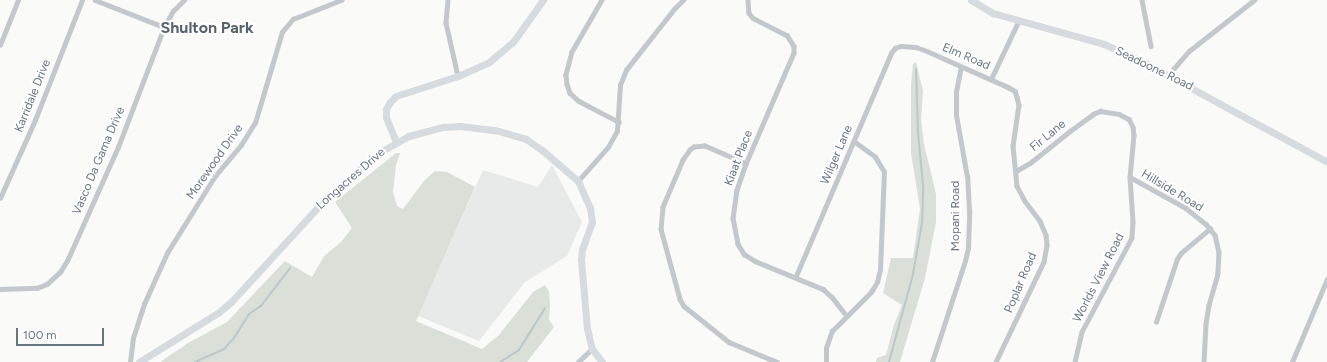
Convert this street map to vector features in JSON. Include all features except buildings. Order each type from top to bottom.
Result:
[{"type":"street","points":[[0,45],[18,0]]},
{"type":"street","name":"Karridale Drive","points":[[0,198],[32,126],[82,0]]},
{"type":"street","points":[[95,0],[164,27]]},
{"type":"street","name":"Vasco Da Gama Drive","points":[[0,289],[38,288],[55,278],[63,266],[118,146],[164,27],[173,11],[184,0]]},
{"type":"street","name":"Morewood Drive","points":[[130,362],[133,338],[144,304],[167,254],[215,176],[241,145],[255,123],[282,32],[293,19],[340,0]]},
{"type":"street","points":[[448,0],[446,23],[458,76]]},
{"type":"street","points":[[396,142],[386,116],[386,109],[396,96],[458,76],[489,62],[513,42],[543,0]]},
{"type":"street","points":[[602,0],[572,52],[568,64],[567,84],[570,93],[579,101],[619,122]]},
{"type":"street","points":[[578,181],[608,147],[614,137],[619,122],[620,85],[626,70],[674,9],[683,0]]},
{"type":"street","name":"Kiaat Place","points":[[748,0],[749,13],[753,18],[787,35],[794,46],[794,53],[746,164],[734,203],[733,218],[738,244],[744,254],[756,261],[796,276],[823,289],[832,297],[847,316]]},
{"type":"street","name":"Seadoone Road","points":[[970,0],[994,13],[1104,44],[1169,74],[1327,162]]},
{"type":"street","points":[[1142,0],[1151,46]]},
{"type":"street","points":[[1169,74],[1189,51],[1254,0]]},
{"type":"street","points":[[991,79],[1018,20]]},
{"type":"street","name":"Elm Road","points":[[901,46],[916,47],[991,79],[1014,91],[1017,97]]},
{"type":"street","name":"Wilger Lane","points":[[796,276],[891,52],[895,48],[901,46]]},
{"type":"street","name":"Mopani Road","points":[[932,362],[968,248],[967,182],[956,116],[956,92],[962,67]]},
{"type":"street","name":"Poplar Road","points":[[996,362],[1044,262],[1047,245],[1046,235],[1040,221],[1020,194],[1013,146],[1019,105],[1017,97]]},
{"type":"street","name":"Hillside Road","points":[[1092,114],[1100,111],[1108,111],[1119,114],[1129,120],[1133,127],[1134,135],[1130,177],[1186,208],[1197,216],[1210,229],[1217,242],[1219,260],[1216,285],[1209,305],[1206,324],[1204,362]]},
{"type":"street","name":"Fir Lane","points":[[1016,171],[1030,163],[1092,114]]},
{"type":"street","name":"Longacres Drive","points":[[139,362],[219,312],[231,302],[335,191],[364,165],[396,142],[414,134],[443,127],[473,126],[495,130],[526,139],[542,150],[578,181],[590,208],[592,222],[581,260],[587,328],[592,349],[602,362]]},
{"type":"street","points":[[826,362],[828,339],[832,331],[871,292],[877,282],[881,257],[884,172],[880,163],[875,157],[854,142]]},
{"type":"street","points":[[746,164],[705,146],[699,146],[690,150],[683,160],[663,207],[661,229],[680,299],[684,306],[729,342],[777,362]]},
{"type":"street","name":"Worlds View Road","points":[[1075,362],[1082,332],[1132,238],[1133,222],[1130,177]]},
{"type":"street","points":[[1156,322],[1177,259],[1184,251],[1210,229]]},
{"type":"street","points":[[1292,362],[1327,279]]},
{"type":"street","points":[[578,362],[592,349]]},
{"type":"shaded area","points":[[916,62],[923,91],[921,120],[924,144],[936,194],[936,222],[925,278],[900,362],[876,362],[877,358],[886,355],[894,325],[902,305],[883,293],[891,258],[913,258],[920,209],[911,153],[911,85],[913,64]]},
{"type":"shaded area","points":[[396,153],[400,153],[396,165],[393,192],[397,206],[403,209],[424,181],[435,171],[447,172],[475,187],[416,321],[482,349],[499,335],[533,292],[545,285],[549,292],[549,320],[554,327],[527,362],[160,362],[188,343],[227,322],[285,261],[312,277],[324,256],[341,242],[352,228],[335,202]]},
{"type":"shaded area","points":[[552,165],[582,222],[567,256],[525,282],[479,341],[418,316],[483,170],[538,187]]},
{"type":"waterway","points":[[889,362],[913,274],[922,223],[923,185],[918,133],[916,69]]},
{"type":"waterway","points":[[195,362],[224,349],[234,338],[249,314],[261,306],[290,268]]},
{"type":"waterway","points":[[500,362],[519,350],[545,308]]},
{"type":"district","name":"Shulton Park","points":[[207,28]]}]
